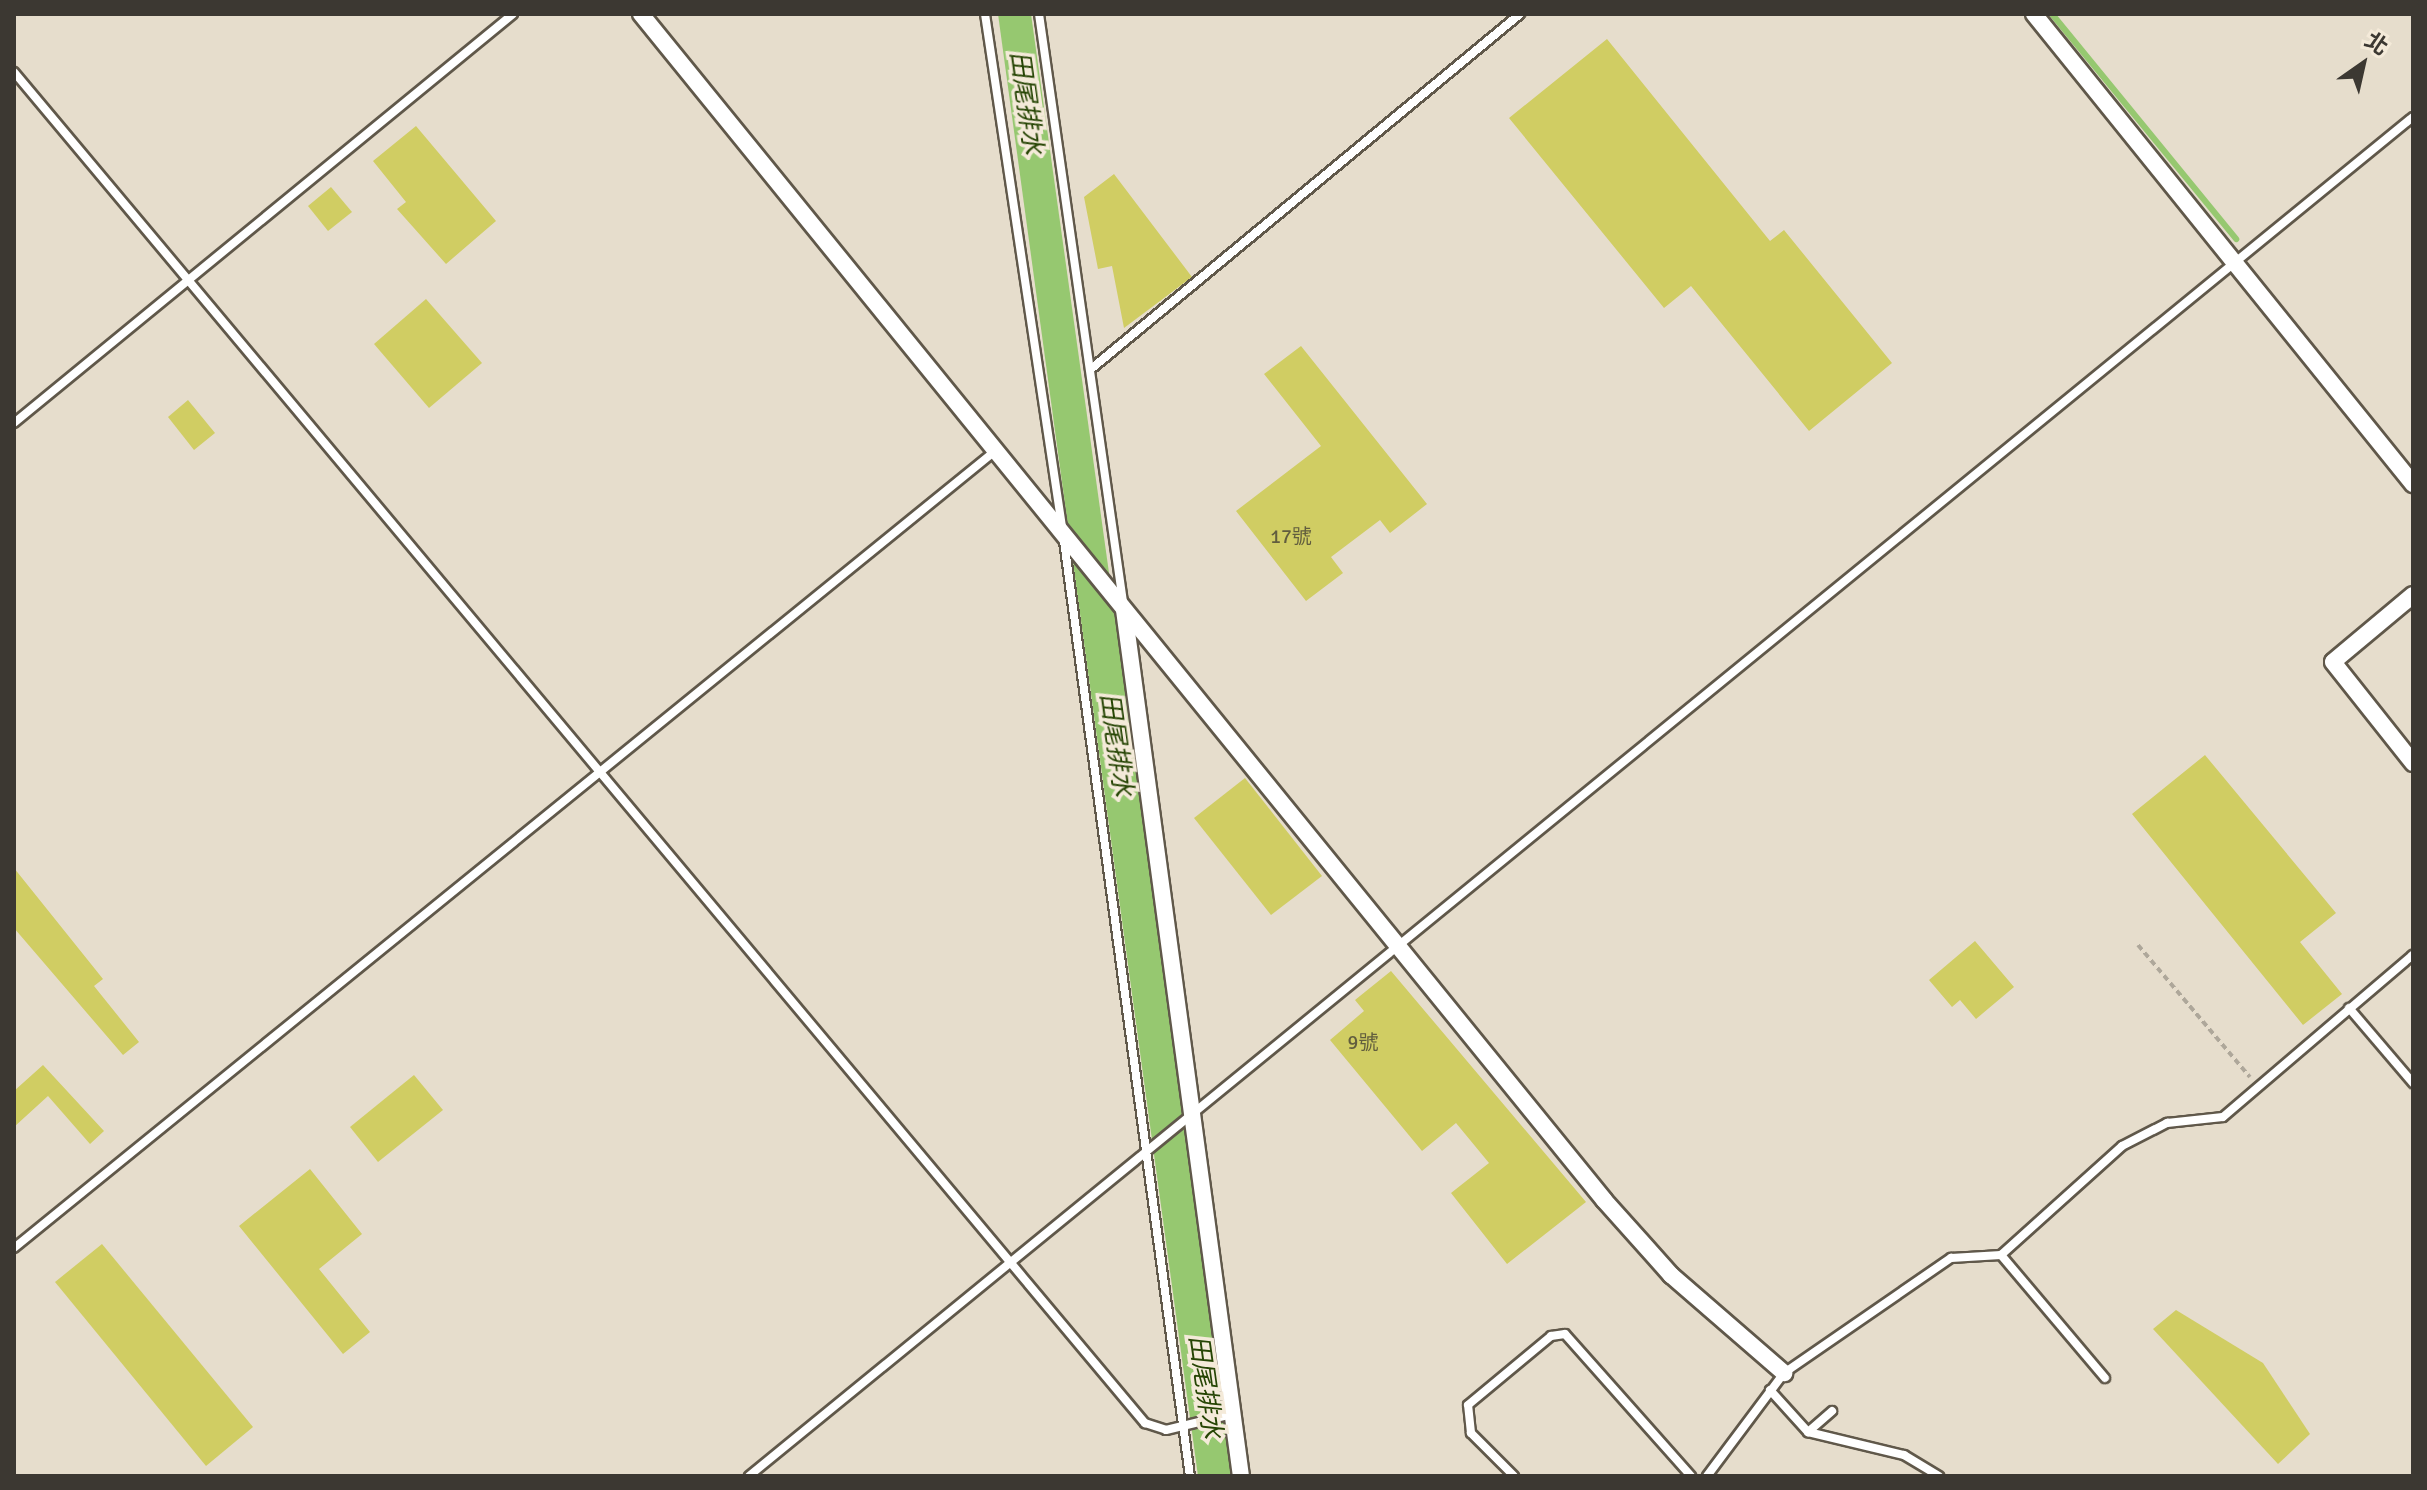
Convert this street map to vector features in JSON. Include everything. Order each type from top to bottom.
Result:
[{"type":"street","points":[[641,14],[1398,948],[1671,1275],[1784,1373]]},
{"type":"street","points":[[2034,14],[2413,484]]},
{"type":"street","points":[[2413,595],[2333,662],[2413,763]]},
{"type":"street","points":[[1124,607],[1193,1116],[1229,1414],[1241,1476]]},
{"type":"lane","points":[[14,423],[513,14]]},
{"type":"lane","points":[[985,14],[1062,530],[1141,1156],[1190,1476]]},
{"type":"lane","points":[[1039,14],[1124,607]]},
{"type":"lane","points":[[1091,369],[1520,14]]},
{"type":"lane","points":[[14,72],[596,773],[1145,1423],[1166,1430],[1229,1414]]},
{"type":"lane","points":[[749,1476],[2413,117]]},
{"type":"lane","points":[[14,1248],[995,451]]},
{"type":"lane","points":[[1707,1476],[1784,1373],[1951,1258],[2001,1255],[2122,1146],[2167,1123],[2223,1117],[2257,1085],[2412,957]]},
{"type":"lane","points":[[2349,1008],[2413,1083]]},
{"type":"lane","points":[[2001,1255],[2105,1378]]},
{"type":"lane","points":[[1514,1476],[1471,1433],[1468,1405],[1551,1336],[1565,1334],[1691,1476]]},
{"type":"lane","points":[[1770,1390],[1808,1432],[1904,1455],[1939,1476]]},
{"type":"lane","points":[[1808,1432],[1832,1411]]},
{"type":"path","points":[[2138,945],[2257,1085]]},
{"type":"water","name":"田尾排水","points":[[998,14],[1031,14],[1235,1476],[1198,1476]]},
{"type":"building","points":[[1607,39],[1770,241],[1784,230],[1892,363],[1809,431],[1691,286],[1664,308],[1509,118]]},
{"type":"building","points":[[416,126],[496,221],[446,264],[397,209],[406,202],[373,161]]},
{"type":"building","points":[[1114,174],[1192,277],[1124,328],[1112,266],[1098,269],[1084,197]]},
{"type":"building","points":[[331,187],[352,212],[328,231],[308,206]]},
{"type":"building","points":[[426,299],[482,363],[429,408],[374,344]]},
{"type":"building","points":[[1301,346],[1427,504],[1390,533],[1380,520],[1331,557],[1343,573],[1306,601],[1236,511],[1321,446],[1264,374]]},
{"type":"building","points":[[188,400],[215,433],[194,450],[168,417]]},
{"type":"building","points":[[2205,755],[2336,913],[2300,942],[2342,994],[2303,1025],[2132,814]]},
{"type":"building","points":[[1245,778],[1322,876],[1271,915],[1194,818]]},
{"type":"building","points":[[14,868],[103,979],[94,986],[139,1042],[123,1055],[14,928]]},
{"type":"building","points":[[1975,941],[2014,987],[1976,1019],[1960,1000],[1952,1007],[1929,980]]},
{"type":"building","points":[[1391,971],[1586,1202],[1507,1264],[1451,1193],[1489,1163],[1456,1123],[1422,1151],[1330,1040],[1364,1011],[1355,1000]]},
{"type":"building","points":[[43,1065],[104,1131],[90,1144],[48,1096],[14,1127],[14,1091]]},
{"type":"building","points":[[414,1075],[443,1110],[378,1162],[350,1127]]},
{"type":"building","points":[[310,1169],[362,1234],[319,1269],[370,1332],[343,1354],[239,1226]]},
{"type":"building","points":[[102,1244],[253,1427],[206,1466],[55,1282]]},
{"type":"building","points":[[2176,1310],[2263,1363],[2310,1434],[2278,1464],[2153,1329]]},
{"type":"waterway","points":[[2052,14],[2236,239]]}]
